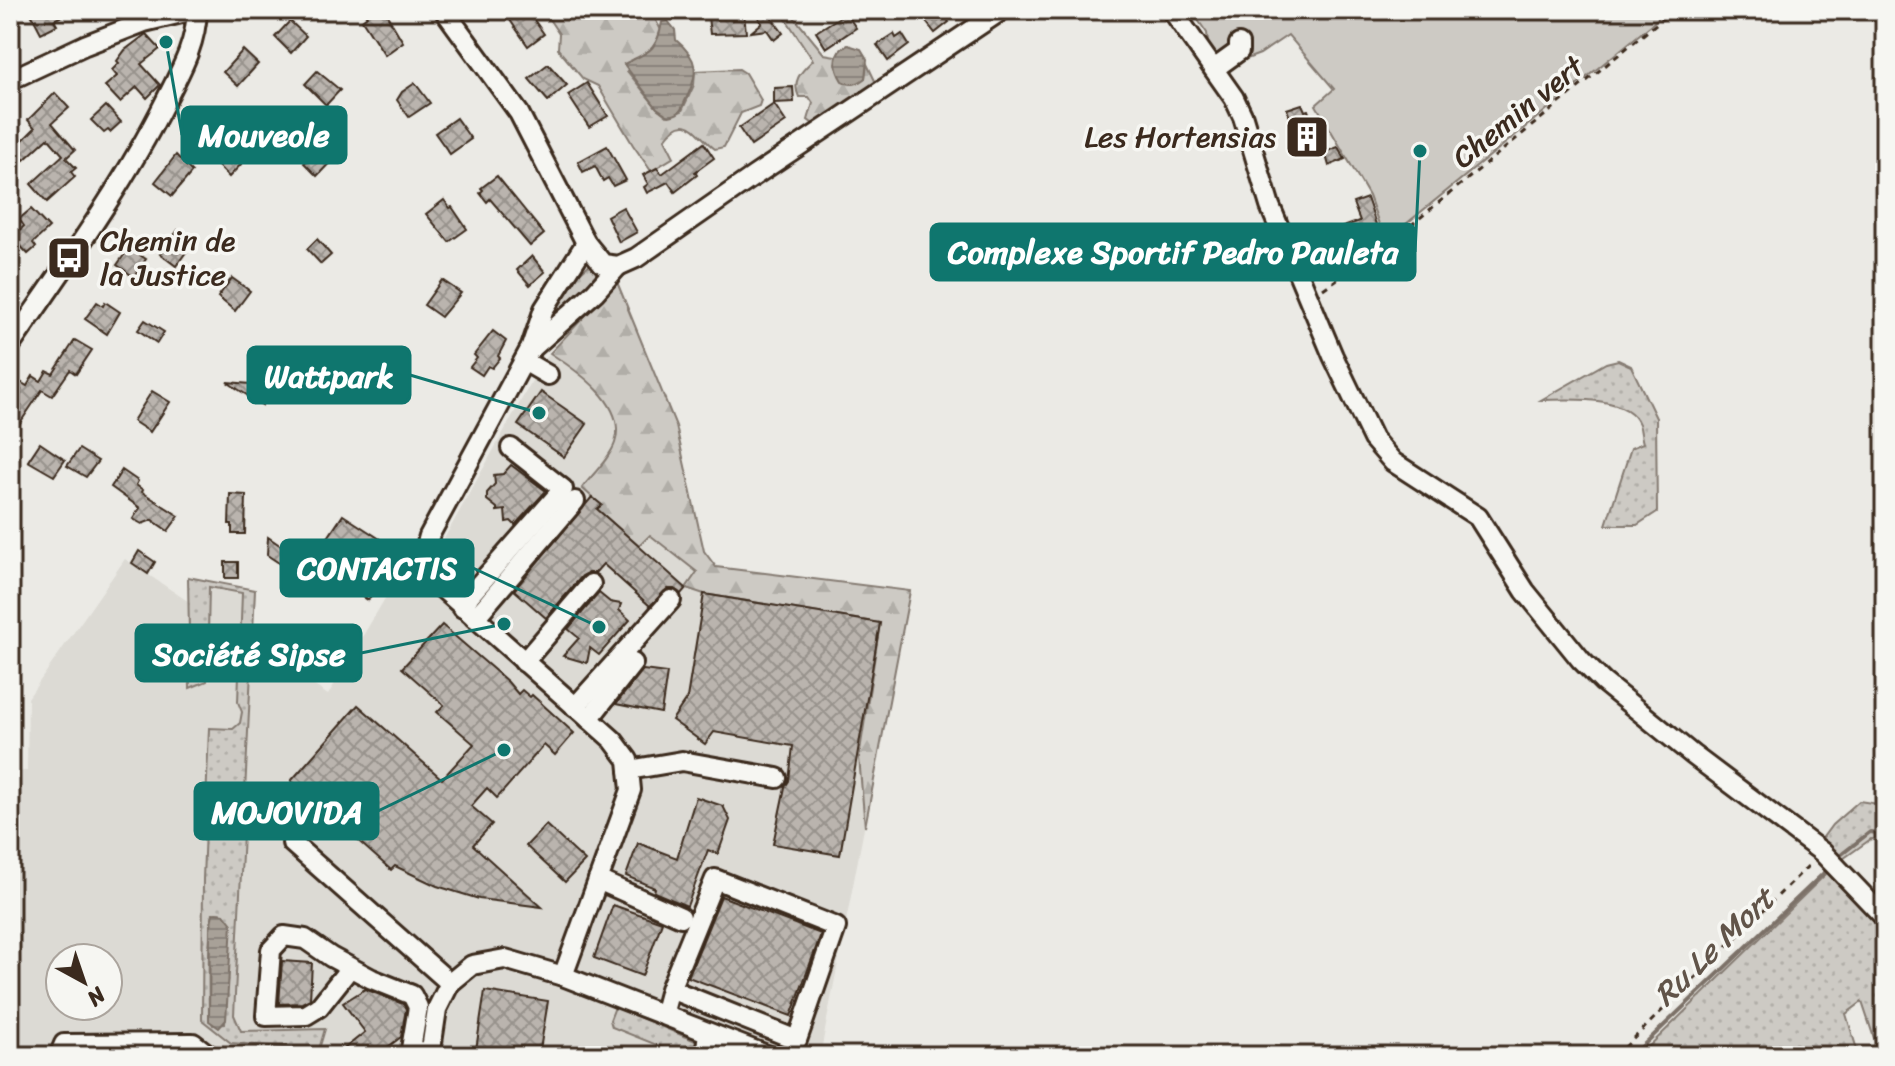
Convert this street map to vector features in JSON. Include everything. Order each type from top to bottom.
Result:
[{"type":"street","points":[[10,80],[144,22],[195,10],[193,43],[155,123],[112,195],[10,346]]},
{"type":"street","points":[[444,10],[519,113],[586,243],[603,264],[618,266]]},
{"type":"street","points":[[527,356],[618,266],[636,258],[1002,10]]},
{"type":"street","points":[[1172,10],[1234,98],[1243,117],[1270,206],[1339,368],[1382,452],[1478,517],[1525,591],[1603,682],[1693,755],[1822,852],[1885,918]]},
{"type":"street","points":[[1214,69],[1239,51],[1239,44]]},
{"type":"street","points":[[563,976],[631,790],[628,760],[605,734],[524,662],[490,641],[469,613],[437,594],[422,561],[429,536],[527,356],[544,309],[586,243]]},
{"type":"street","points":[[527,356],[548,375]]},
{"type":"street","points":[[469,613],[470,595],[563,489],[511,448]]},
{"type":"street","points":[[469,613],[575,501]]},
{"type":"street","points":[[524,662],[591,584]]},
{"type":"street","points":[[582,713],[671,600]]},
{"type":"street","points":[[582,713],[633,663]]},
{"type":"street","points":[[592,748],[605,734]]},
{"type":"street","points":[[629,770],[682,761],[777,778]]},
{"type":"street","points":[[292,843],[450,983]]},
{"type":"street","points":[[663,1015],[670,989],[715,879],[836,927],[797,1040],[670,989]]},
{"type":"street","points":[[598,880],[681,917]]},
{"type":"street","points":[[350,968],[319,1007],[306,1015],[266,1016],[271,950],[284,936],[305,939],[350,968],[412,995],[418,1007],[406,1053],[430,1054],[437,1009],[450,983],[472,965],[505,959],[563,976],[769,1056]]},
{"type":"street","points":[[705,1056],[708,1033]]},
{"type":"street","points":[[59,1056],[64,1044],[141,1042],[193,1043],[210,1056]]},
{"type":"path","name":"Chemin vert","points":[[1309,299],[1387,245],[1673,10]]},
{"type":"path","points":[[1616,1056],[1822,852]]},
{"type":"shaded area","points":[[668,21],[675,30],[676,40],[693,60],[695,74],[680,110],[669,116],[657,108],[624,64],[650,50],[657,40],[662,22]]},
{"type":"shaded area","points":[[848,45],[861,49],[867,59],[865,78],[854,84],[842,81],[836,66],[839,52]]},
{"type":"shaded area","points":[[617,282],[676,426],[704,551],[716,567],[910,591],[820,1056],[10,1056],[10,772],[27,771],[28,698],[125,559],[189,602],[188,577],[255,590],[252,644],[328,695],[403,568],[439,548],[543,361]]},
{"type":"shaded area","points":[[213,913],[224,914],[232,924],[226,1020],[219,1028],[209,1021],[210,929]]},
{"type":"green space","points":[[543,10],[660,10],[654,17],[661,30],[654,45],[644,55],[634,59],[627,71],[657,108],[667,116],[682,111],[694,85],[695,71],[739,69],[745,73],[761,100],[759,106],[741,113],[724,147],[715,149],[686,125],[673,130],[665,139],[674,157],[651,171],[598,86],[583,79],[558,49],[559,34]]},
{"type":"green space","points":[[780,10],[794,10],[793,16],[824,54],[836,56],[835,64],[846,83],[852,84],[865,78],[867,64],[878,87],[816,126],[808,120],[813,103],[809,97],[799,97],[796,86],[799,76],[813,60]]},
{"type":"green space","points":[[1191,10],[1666,10],[1385,241],[1369,196],[1316,105],[1334,89],[1288,35],[1260,54],[1220,69],[1209,52],[1207,33]]},
{"type":"green space","points":[[590,264],[602,272],[545,332],[561,294]]},
{"type":"green space","points":[[617,282],[676,426],[704,551],[716,567],[910,591],[865,827],[859,757],[880,623],[704,594],[686,588],[697,572],[650,535],[639,546],[597,509],[601,505],[582,488],[613,449],[617,429],[614,415],[597,390],[550,353]]},
{"type":"green space","points":[[1618,360],[1631,366],[1656,418],[1657,512],[1637,525],[1606,525],[1631,448],[1643,443],[1639,424],[1632,414],[1610,403],[1541,400],[1606,363]]},
{"type":"green space","points":[[188,577],[255,590],[234,1015],[241,1031],[325,1029],[317,1056],[295,1056],[295,1048],[231,1043],[202,1020],[209,728],[233,729],[240,723],[242,593],[209,587],[207,681],[190,688]],"holes":[[[216,913],[224,914],[231,924],[225,1024],[213,1025],[209,1017],[211,931]]]},
{"type":"green space","points":[[1859,801],[1885,805],[1885,840],[1871,839],[1840,861],[1821,840],[1832,825]]},
{"type":"green space","points":[[1829,871],[1885,927],[1885,993],[1882,994],[1885,1005],[1885,1056],[1880,1056],[1862,1002],[1846,1014],[1859,1056],[1639,1056]]},
{"type":"green space","points":[[615,1007],[698,1042],[695,1056],[671,1056],[672,1051],[612,1027],[610,1020]]},
{"type":"building","points":[[29,10],[74,10],[54,20],[57,25],[41,33]]},
{"type":"building","points":[[362,10],[384,10],[403,42],[385,55],[362,20],[367,16]]},
{"type":"building","points":[[503,10],[527,10],[544,34],[528,46]]},
{"type":"building","points":[[753,10],[766,10],[783,33],[774,40],[767,30],[751,32],[762,23]]},
{"type":"building","points":[[934,10],[940,10],[949,22],[935,33],[923,18]]},
{"type":"building","points":[[744,13],[746,33],[710,34],[708,17]]},
{"type":"building","points":[[846,13],[856,28],[826,48],[816,32]]},
{"type":"building","points":[[290,21],[306,36],[291,53],[275,37]]},
{"type":"building","points":[[146,34],[160,49],[141,64],[160,85],[147,98],[137,87],[120,102],[105,86],[117,76],[112,70],[125,50]]},
{"type":"building","points":[[894,34],[896,38],[902,34],[909,45],[888,61],[877,45]]},
{"type":"building","points":[[243,50],[258,64],[238,86],[223,72]]},
{"type":"building","points":[[548,64],[567,85],[548,101],[529,79]]},
{"type":"building","points":[[317,71],[340,90],[326,105],[305,84]]},
{"type":"building","points":[[415,83],[430,103],[409,117],[397,100]]},
{"type":"building","points":[[587,83],[608,116],[589,127],[568,95]]},
{"type":"building","points":[[793,87],[794,102],[774,103],[774,88]]},
{"type":"building","points":[[55,93],[69,108],[52,123],[75,150],[66,158],[76,168],[71,172],[75,177],[47,202],[31,184],[63,155],[48,138],[24,160],[14,149],[35,128],[28,120]]},
{"type":"building","points":[[774,104],[786,122],[751,146],[739,128]]},
{"type":"building","name":"Les Hortensias","points":[[1302,104],[1305,111],[1308,110],[1321,151],[1304,157],[1287,109]]},
{"type":"building","points":[[106,106],[121,122],[110,132],[104,133],[91,120]]},
{"type":"building","points":[[456,118],[471,139],[450,154],[435,133]]},
{"type":"building","points":[[325,137],[340,152],[317,176],[304,163]]},
{"type":"building","points":[[704,143],[714,158],[695,172],[697,175],[675,192],[668,182],[647,193],[644,187],[648,184],[643,175],[657,168],[662,174]]},
{"type":"building","points":[[607,146],[626,180],[613,186],[608,178],[603,181],[595,166],[583,172],[578,162]]},
{"type":"building","points":[[1338,147],[1345,159],[1329,166],[1325,152]]},
{"type":"building","points":[[234,149],[245,160],[229,177],[217,165]]},
{"type":"building","points":[[176,155],[192,172],[172,196],[155,182]]},
{"type":"building","points":[[497,176],[544,234],[530,246],[490,199],[487,202],[480,193],[481,188]]},
{"type":"building","points":[[1367,198],[1382,242],[1348,265],[1343,249],[1349,244],[1343,227],[1360,221],[1353,203]]},
{"type":"building","points":[[444,200],[467,229],[449,242],[426,214]]},
{"type":"building","points":[[623,207],[637,232],[619,242],[607,216]]},
{"type":"building","points":[[31,209],[49,228],[33,243],[36,247],[28,254],[12,237],[24,226],[19,219]]},
{"type":"building","points":[[178,230],[194,241],[176,266],[160,254]]},
{"type":"building","points":[[317,239],[331,255],[321,264],[307,249]]},
{"type":"building","points":[[129,248],[146,259],[134,277],[117,265]]},
{"type":"building","points":[[532,256],[545,272],[530,285],[517,270]]},
{"type":"building","points":[[232,278],[250,291],[235,311],[218,297]]},
{"type":"building","points":[[442,280],[461,293],[441,317],[424,305]]},
{"type":"building","points":[[97,302],[103,306],[105,302],[120,312],[107,334],[85,319]]},
{"type":"building","points":[[145,320],[164,332],[157,343],[138,330]]},
{"type":"building","points":[[493,331],[506,341],[498,356],[500,358],[492,368],[488,366],[482,375],[470,367],[477,358],[474,355]]},
{"type":"building","points":[[75,340],[92,350],[76,374],[70,370],[52,396],[42,390],[10,438],[10,380],[16,385],[19,381],[27,386],[33,376],[41,381],[47,371],[53,374]]},
{"type":"building","points":[[227,382],[263,385],[262,405]]},
{"type":"building","points":[[152,391],[170,402],[150,432],[133,421]]},
{"type":"building","points":[[541,392],[587,424],[564,457],[518,425]]},
{"type":"building","points":[[40,443],[65,460],[54,476],[28,461]]},
{"type":"building","points":[[79,449],[98,461],[86,477],[67,466]]},
{"type":"building","points":[[511,465],[546,491],[515,525],[511,521],[506,522],[505,510],[497,511],[487,500],[487,493],[495,484],[494,475],[503,474]]},
{"type":"building","points":[[122,470],[138,481],[136,485],[142,492],[179,516],[168,531],[152,520],[142,524],[133,519],[140,508],[111,487]]},
{"type":"building","points":[[230,494],[246,495],[245,534],[232,534],[232,524],[229,524]]},
{"type":"building","points":[[592,497],[602,505],[597,509],[686,588],[681,594],[667,589],[650,606],[603,564],[595,573],[582,576],[546,618],[514,590]]},
{"type":"building","points":[[343,515],[400,552],[368,600],[311,563]]},
{"type":"building","points":[[268,537],[300,559],[291,571],[267,555]]},
{"type":"building","points":[[139,551],[155,562],[148,574],[132,563]]},
{"type":"building","points":[[225,562],[238,562],[238,578],[225,578]]},
{"type":"building","points":[[599,593],[610,602],[621,604],[619,610],[630,620],[599,655],[590,648],[587,663],[563,656],[579,638],[568,629]]},
{"type":"building","points":[[704,594],[880,623],[840,855],[773,844],[785,787],[789,781],[793,746],[714,732],[705,744],[672,720],[687,698]]},
{"type":"building","points":[[442,625],[518,694],[522,690],[530,697],[532,695],[574,733],[555,755],[544,745],[497,798],[487,788],[471,806],[492,824],[473,845],[542,907],[479,899],[437,886],[395,866],[391,870],[291,781],[358,705],[442,779],[474,744],[437,712],[444,705],[402,668]]},
{"type":"building","points":[[643,670],[667,673],[661,713],[616,704]]},
{"type":"building","points":[[696,797],[723,806],[730,820],[718,854],[708,850],[687,906],[626,876],[638,843],[677,858]]},
{"type":"building","points":[[546,825],[585,861],[565,882],[526,846]]},
{"type":"building","points":[[721,896],[821,934],[791,1016],[688,977]]},
{"type":"building","points":[[613,905],[662,922],[642,976],[594,958]]},
{"type":"building","points":[[282,961],[312,963],[310,999],[302,1003],[279,1004]]},
{"type":"building","points":[[365,989],[403,1004],[406,1009],[401,1037],[384,1050],[384,1056],[335,1056],[365,1032],[343,1003]]},
{"type":"building","points":[[485,991],[548,1001],[539,1056],[475,1056]]},
{"type":"waterway","name":"Ru Le Mort","points":[[1842,854],[1870,832],[1885,834]]},
{"type":"waterway","name":"Ru Le Mort","points":[[1632,1056],[1827,870]]},
{"type":"place","name":"Mouveole","points":[[166,42]]},
{"type":"place","name":"Les Hortensias","points":[[1307,137]]},
{"type":"place","name":"Complexe Sportif Pedro Pauleta","points":[[1420,151]]},
{"type":"place","name":"Chemin de la Justice","points":[[69,258]]},
{"type":"place","name":"Wattpark","points":[[539,413]]},
{"type":"place","name":"Société Sipse","points":[[504,624]]},
{"type":"place","name":"CONTACTIS","points":[[599,627]]},
{"type":"place","name":"MOJOVIDA","points":[[504,750]]}]
